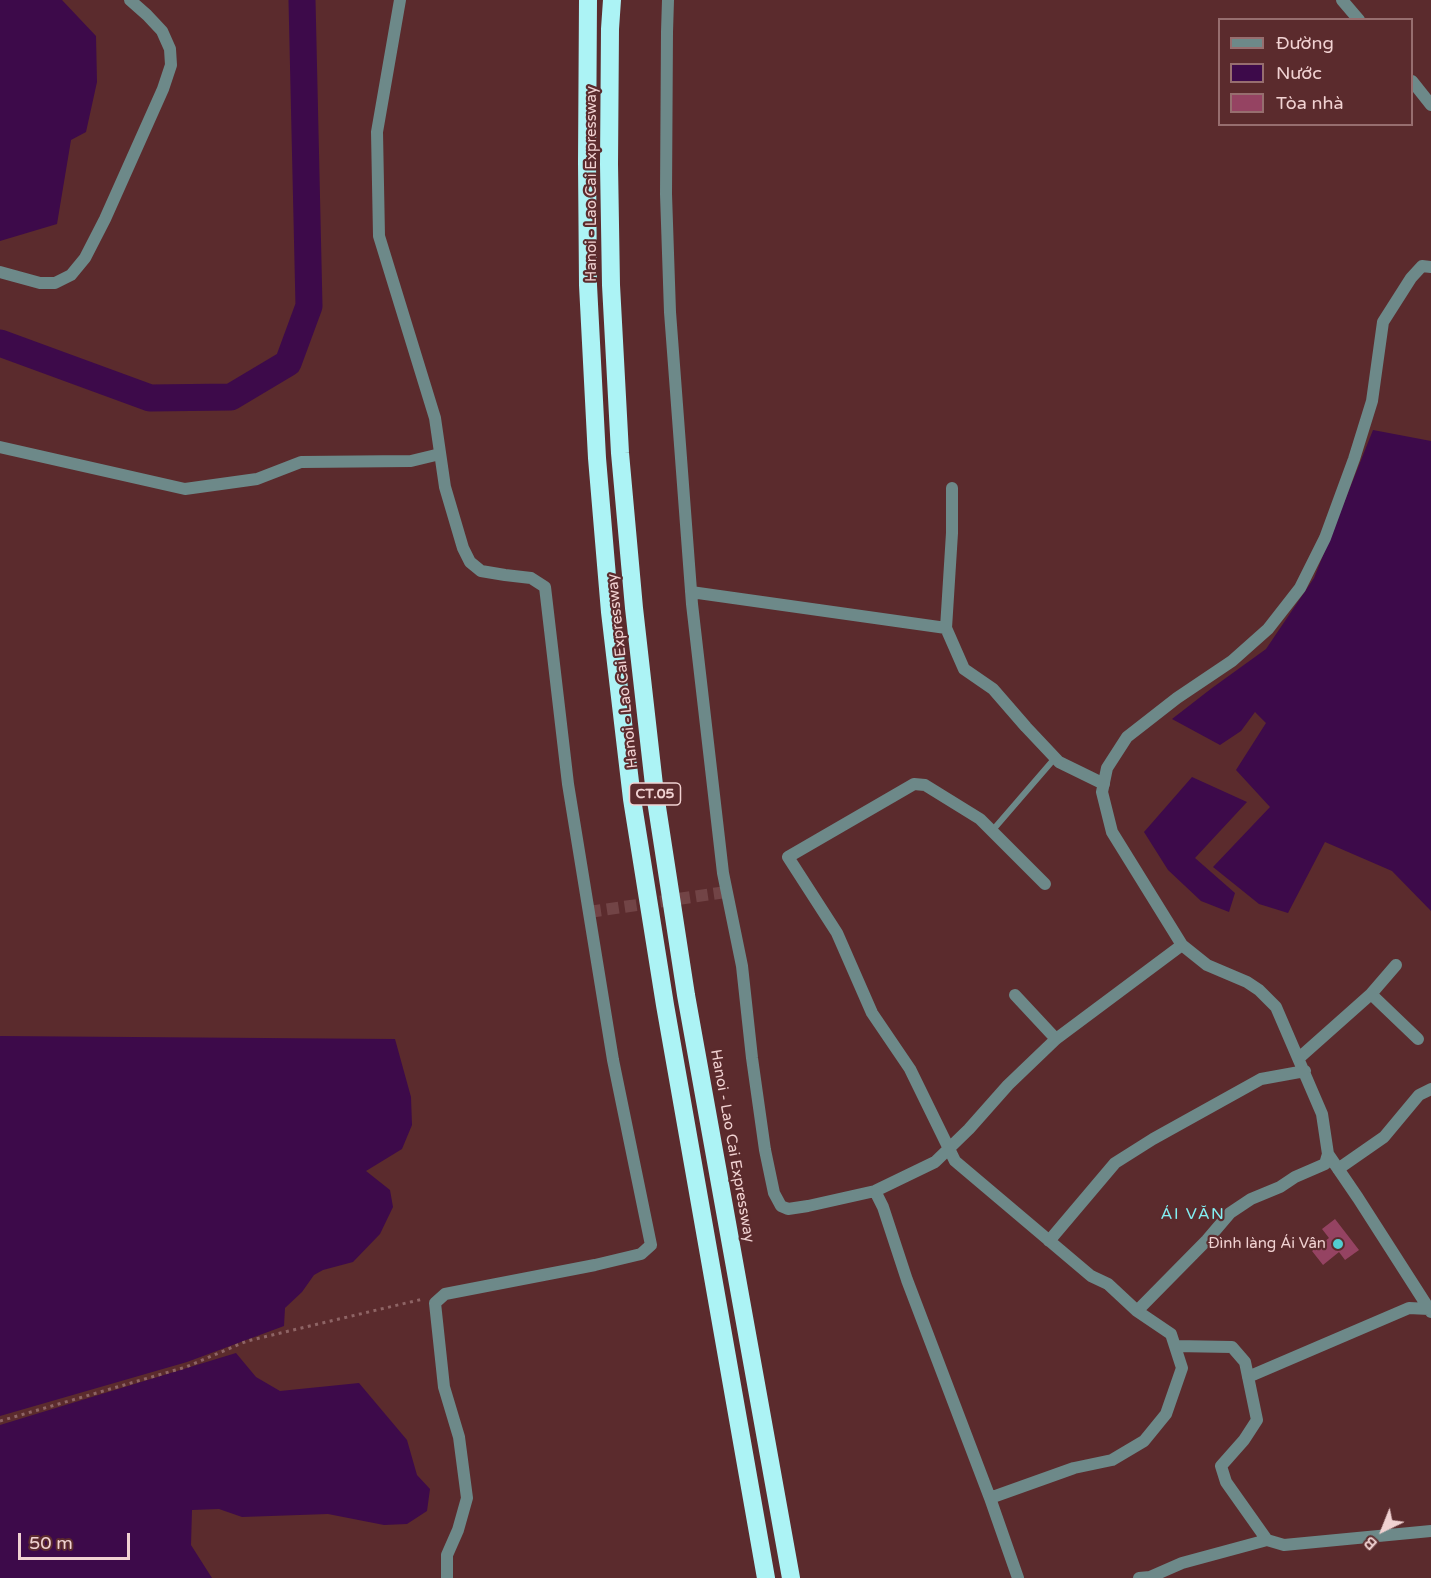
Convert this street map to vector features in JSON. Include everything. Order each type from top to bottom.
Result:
[{"type":"highway","name":"Hanoi - Lao Cai Expressway","points":[[588,0],[588,285],[597,458],[612,623],[632,799],[659,971],[766,1578]]},
{"type":"highway","name":"Hanoi - Lao Cai Expressway","points":[[612,0],[609,164],[611,285],[620,453],[635,620],[655,794],[686,994],[791,1578]]},
{"type":"street","points":[[0,272],[40,283],[55,283],[71,275],[85,258],[105,219],[164,89],[171,65],[170,49],[162,31],[130,0]]},
{"type":"street","points":[[400,0],[377,132],[379,236],[435,417],[445,487],[463,548],[470,562],[481,571],[531,578],[545,587],[570,796],[613,1060],[651,1245],[641,1254],[445,1294],[435,1303],[444,1387],[459,1437],[467,1498],[458,1530],[447,1555],[447,1578]]},
{"type":"street","points":[[668,0],[666,194],[670,312],[692,592],[723,873],[742,966],[765,1150],[774,1193],[781,1206],[788,1209],[808,1206],[875,1191],[935,1161],[1056,1039],[1182,945]]},
{"type":"street","points":[[1342,0],[1357,18]]},
{"type":"street","points":[[1413,82],[1431,105]]},
{"type":"street","points":[[1430,1310],[1328,1154],[1322,1114],[1276,1007],[1247,982],[1207,965],[1182,945],[1112,832],[1102,792],[1107,768],[1127,737],[1177,698],[1232,661],[1268,629],[1300,588],[1325,538],[1354,459],[1372,401],[1383,322],[1411,278],[1422,266],[1431,267]]},
{"type":"street","points":[[0,447],[185,489],[257,479],[301,462],[411,461],[440,454]]},
{"type":"street","points":[[952,488],[952,533],[946,628],[964,669],[993,689],[1059,762],[1104,784]]},
{"type":"street","points":[[692,592],[946,628]]},
{"type":"street","points":[[990,1498],[1074,1468],[1112,1460],[1144,1441],[1166,1414],[1182,1368],[1171,1335],[1137,1311],[1108,1284],[1091,1276],[955,1161],[910,1069],[872,1013],[837,933],[788,856],[914,784],[925,785],[980,819],[1045,884]]},
{"type":"street","points":[[1299,1058],[1371,994],[1396,965]]},
{"type":"street","points":[[1371,994],[1418,1039]]},
{"type":"street","points":[[1015,995],[1056,1039]]},
{"type":"street","points":[[1050,1241],[1115,1163],[1153,1139],[1261,1079],[1305,1071]]},
{"type":"street","points":[[1338,1169],[1384,1137],[1419,1095],[1431,1089]]},
{"type":"street","points":[[1137,1311],[1207,1240],[1230,1213],[1251,1199],[1325,1164],[1328,1154]]},
{"type":"street","points":[[875,1191],[883,1207],[930,1342],[1018,1578]]},
{"type":"street","points":[[1248,1377],[1410,1308],[1430,1310]]},
{"type":"street","points":[[1175,1346],[1232,1347],[1245,1362],[1257,1420],[1244,1440],[1221,1466],[1226,1482],[1267,1540]]},
{"type":"street","points":[[1139,1578],[1150,1577],[1182,1563],[1267,1540],[1284,1545],[1431,1531]]},
{"type":"lane","points":[[992,831],[1055,758]]},
{"type":"path","points":[[0,1421],[186,1367],[247,1341],[445,1294]]},
{"type":"water","points":[[0,0],[62,0],[96,36],[97,82],[86,132],[71,140],[57,224],[0,241]]},
{"type":"water","points":[[1373,430],[1431,441],[1431,911],[1392,871],[1325,842],[1288,913],[1259,904],[1213,867],[1270,807],[1236,770],[1266,723],[1255,712],[1241,731],[1220,745],[1172,719],[1266,649],[1314,578]]},
{"type":"water","points":[[1192,777],[1247,802],[1195,858],[1235,893],[1229,912],[1201,901],[1168,870],[1144,832]]},
{"type":"water","points":[[0,1036],[395,1039],[411,1097],[412,1125],[402,1149],[366,1171],[390,1190],[393,1207],[380,1234],[353,1262],[323,1270],[314,1275],[302,1292],[285,1308],[284,1326],[187,1362],[0,1416]]},
{"type":"water","points":[[236,1353],[256,1377],[280,1391],[359,1383],[407,1440],[417,1475],[430,1489],[427,1511],[407,1524],[384,1525],[328,1514],[242,1517],[219,1509],[192,1510],[191,1545],[212,1578],[0,1578],[0,1425]]},
{"type":"building","name":"Đình làng Ái Vân","points":[[1335,1219],[1359,1250],[1345,1260],[1339,1252],[1323,1265],[1312,1251],[1329,1238],[1322,1229]]},
{"type":"waterway","points":[[0,343],[150,398],[231,397],[288,363],[309,306],[302,0]]},
{"type":"tunnel","points":[[589,912],[726,892]]},
{"type":"place","name":"Đình làng Ái Vân","points":[[1338,1244]]},
{"type":"district","name":"ÁI VĂN","points":[[1193,1215]]}]
